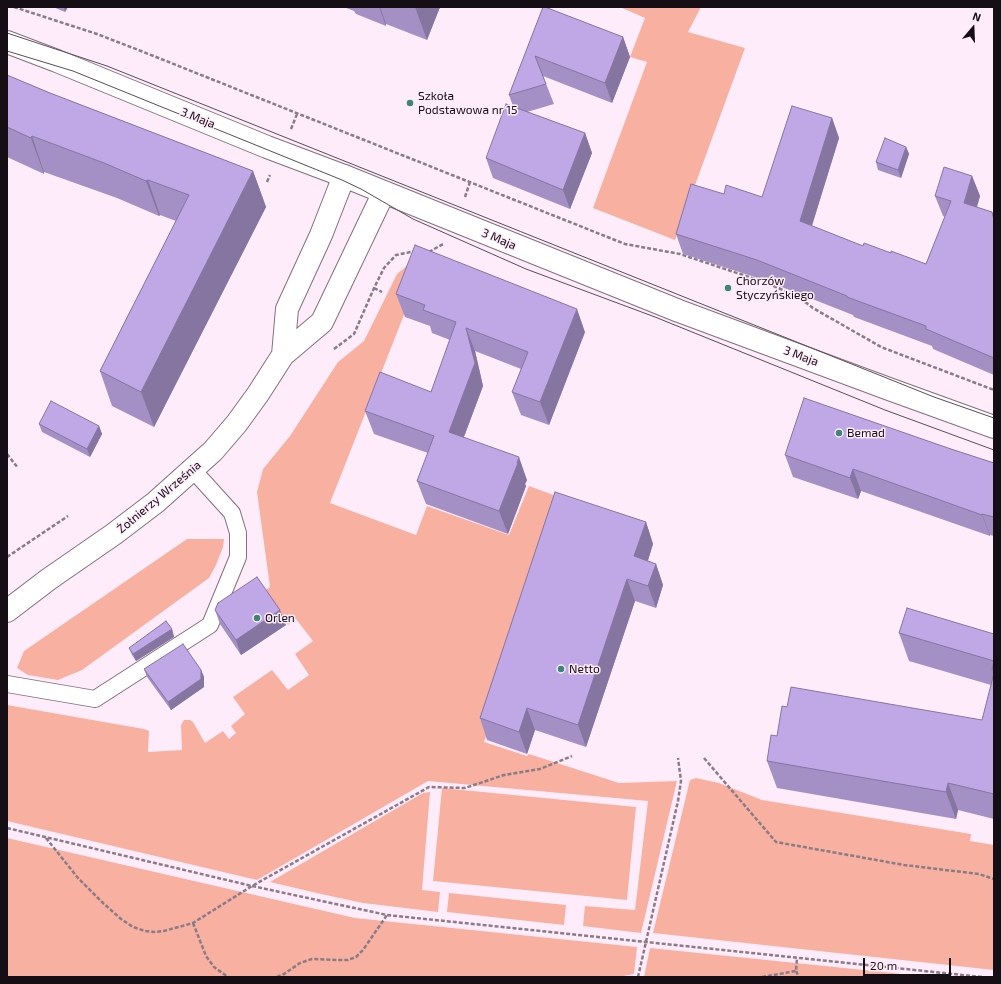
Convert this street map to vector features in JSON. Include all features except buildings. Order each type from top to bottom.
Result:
[{"type":"main road","name":"3 Maja","points":[[7,42],[57,60],[267,147],[344,176],[679,311],[889,389],[994,426]]},
{"type":"main road","name":"Żołnierzy Września","points":[[283,355],[287,308],[321,235],[344,176]]},
{"type":"main road","name":"Żołnierzy Września","points":[[7,611],[156,502],[213,451],[237,423],[283,355],[322,322],[384,192]]},
{"type":"lane","points":[[7,684],[95,699],[210,625],[238,557],[238,533],[232,513],[193,470]]},
{"type":"path","points":[[14,7],[96,34],[625,244],[680,254],[764,282],[797,296],[813,308],[881,347],[994,390]]},
{"type":"path","points":[[289,132],[297,114]]},
{"type":"path","points":[[464,201],[470,182]]},
{"type":"path","points":[[425,252],[430,252],[445,243]]},
{"type":"path","points":[[382,292],[374,288],[384,268],[396,255],[414,250],[420,251]]},
{"type":"path","points":[[7,454],[18,468]]},
{"type":"path","points":[[7,557],[68,516]]},
{"type":"path","points":[[46,837],[78,878],[103,904],[133,927],[154,932],[179,928],[193,923],[252,886],[428,787],[465,788],[504,775],[540,769],[572,756]]},
{"type":"path","points":[[638,977],[678,801],[681,781],[678,758]]},
{"type":"path","points":[[704,758],[776,842],[904,865],[979,874],[994,879]]},
{"type":"path","points":[[7,828],[252,886],[387,915],[982,977]]},
{"type":"path","points":[[277,977],[300,963],[312,959],[348,960],[356,957],[363,950],[387,915]]},
{"type":"path","points":[[193,923],[206,956],[214,967],[228,977]]},
{"type":"path","points":[[797,958],[796,971],[800,977]]},
{"type":"path","points":[[762,977],[796,971]]},
{"type":"shaded area","points":[[620,7],[701,7],[688,32],[745,48],[675,240],[593,208],[647,62],[630,57],[645,18]]},
{"type":"shaded area","points":[[409,264],[422,269],[330,503],[416,535],[427,506],[509,535],[529,486],[567,500],[484,742],[527,756],[529,754],[619,783],[677,781],[641,933],[583,926],[585,906],[635,910],[648,801],[428,781],[257,880],[7,821],[7,705],[144,729],[149,731],[148,752],[182,750],[181,725],[184,720],[190,720],[193,722],[205,743],[223,731],[229,739],[236,733],[231,726],[245,714],[233,697],[272,670],[288,690],[309,675],[295,654],[313,641],[296,619],[288,625],[264,591],[270,587],[257,492],[263,469],[290,436],[338,362],[364,341],[397,274]]},
{"type":"shaded area","points":[[187,539],[224,539],[223,547],[209,578],[82,670],[58,680],[28,675],[17,668],[24,651]]},
{"type":"shaded area","points":[[696,778],[719,783],[762,800],[971,834],[970,841],[994,845],[994,970],[653,933],[690,780]]},
{"type":"shaded area","points":[[442,788],[636,807],[627,900],[433,881]]},
{"type":"shaded area","points":[[430,792],[422,890],[440,892],[438,912],[363,903],[270,882],[423,793]]},
{"type":"shaded area","points":[[7,838],[355,918],[637,947],[634,974],[618,977],[7,977]]},
{"type":"shaded area","points":[[449,893],[566,905],[564,925],[447,912]]},
{"type":"shaded area","points":[[650,948],[893,973],[924,977],[644,977]]},
{"type":"tram line","points":[[7,33],[107,66],[934,397],[994,418]]},
{"type":"tram line","points":[[7,51],[73,71],[342,180],[361,189],[413,219],[526,269],[655,317],[885,410],[994,450]]},
{"type":"place","name":"Szkoła Podstawowa nr 15","points":[[410,103]]},
{"type":"place","name":"Chorzów Styczyńskiego","points":[[728,288]]},
{"type":"place","name":"Bemad","points":[[839,433]]},
{"type":"place","name":"Orlen","points":[[257,618]]},
{"type":"place","name":"Netto","points":[[561,669]]}]
